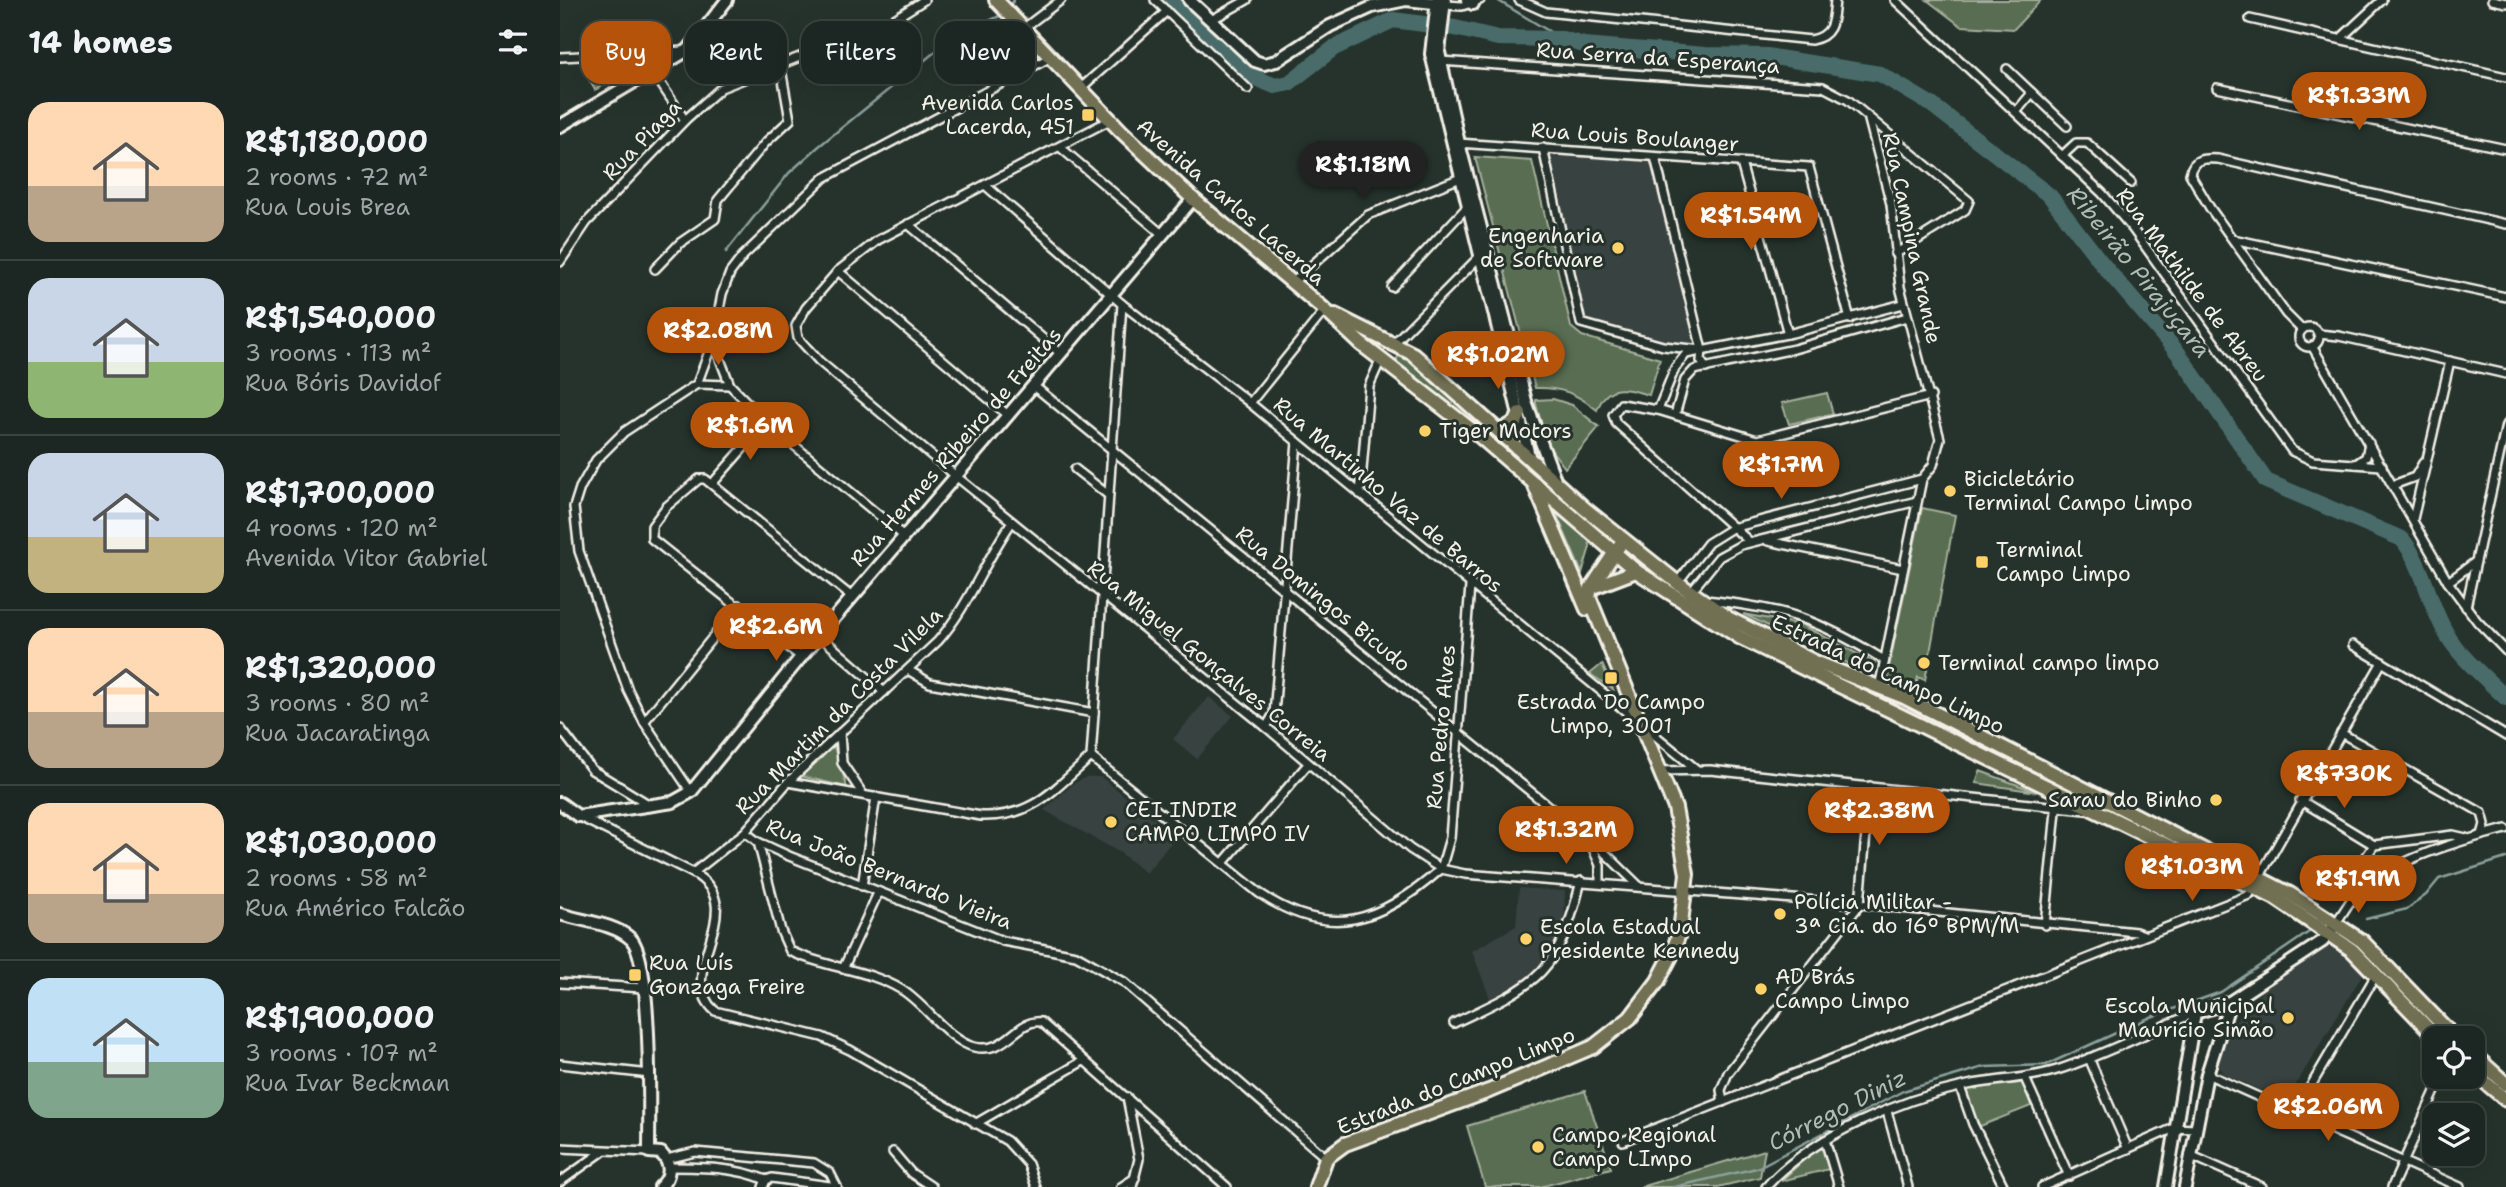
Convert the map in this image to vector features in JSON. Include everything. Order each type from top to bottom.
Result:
[{"type":"main road","name":"Avenida Carlos Lacerda","points":[[1000,3],[1017,21]]},
{"type":"main road","name":"Avenida Carlos Lacerda","points":[[1035,39],[1110,120],[1193,199],[1380,358],[1533,481],[1559,506]]},
{"type":"main road","name":"Avenida Carlos Lacerda","points":[[1325,310],[1413,354],[1502,430],[1558,484]]},
{"type":"main road","points":[[1380,358],[1378,346],[1390,342]]},
{"type":"main road","points":[[1502,430],[1516,422],[1520,413]]},
{"type":"main road","name":"Estrada do Campo Limpo","points":[[1316,1187],[1326,1158],[1345,1144],[1572,1057],[1615,1031],[1644,1002],[1671,956],[1680,931],[1686,891],[1680,830],[1659,771],[1549,521],[1533,481],[1530,456]]},
{"type":"main road","name":"Estrada do Campo Limpo","points":[[1558,484],[1739,637],[2101,811],[2256,882]]},
{"type":"main road","points":[[1549,521],[1559,506],[1573,503],[1584,508]]},
{"type":"main road","name":"Estrada do Campo Limpo","points":[[1559,506],[1636,571],[1670,594],[1691,598],[1815,662],[1904,697],[2256,882],[2333,928],[2362,941],[2443,1026]]},
{"type":"main road","points":[[1591,588],[1623,540]]},
{"type":"main road","points":[[1591,588],[1636,571]]},
{"type":"main road","name":"Estrada do Campo Limpo","points":[[1591,588],[1590,604],[1636,722]]},
{"type":"main road","points":[[1869,701],[1904,697]]},
{"type":"main road","name":"Estrada do Campo Limpo","points":[[2333,928],[2426,1026]]},
{"type":"main road","points":[[2485,1064],[2504,1079]]},
{"type":"main road","points":[[2485,1082],[2506,1100]]},
{"type":"street","points":[[711,21],[727,0]]},
{"type":"street","name":"Rua Piaga","points":[[787,60],[891,21],[924,0]]},
{"type":"street","points":[[1033,21],[1061,0]]},
{"type":"street","points":[[1155,0],[1248,89]]},
{"type":"street","points":[[1189,0],[1255,61],[1264,64],[1276,61],[1370,3],[1396,0],[1473,1]]},
{"type":"street","points":[[1211,20],[1247,0]]},
{"type":"street","points":[[1519,0],[1546,12],[1811,40],[1824,36],[1831,29],[1835,0]]},
{"type":"street","name":"Rua Mathilde de Abreu","points":[[1895,0],[2102,192],[2132,228],[2292,451],[2313,461],[2382,466]]},
{"type":"street","points":[[2340,39],[2382,0]]},
{"type":"street","points":[[2492,0],[2506,3]]},
{"type":"street","points":[[1441,2],[1435,37],[1437,61],[1530,456]]},
{"type":"street","points":[[1081,88],[1167,11]]},
{"type":"street","points":[[2250,19],[2506,77]]},
{"type":"street","points":[[560,57],[685,50]]},
{"type":"street","points":[[578,816],[673,802],[691,792],[644,722],[621,672],[579,551],[574,507],[580,488],[606,447],[697,384],[713,341],[722,294],[730,273],[743,256],[824,178],[1052,56]]},
{"type":"street","name":"Rua Serra da Esperança","points":[[1437,61],[1823,88],[1842,95],[1970,203],[1895,254]]},
{"type":"street","points":[[2007,68],[2067,126]]},
{"type":"street","points":[[560,126],[632,84]]},
{"type":"street","points":[[661,84],[685,120]]},
{"type":"street","name":"Rua Piaga","points":[[560,262],[587,222],[685,120],[721,88],[730,84]]},
{"type":"street","points":[[655,269],[680,243],[715,219],[717,202],[728,186],[766,142],[790,120],[784,84]]},
{"type":"street","points":[[2217,88],[2506,149]]},
{"type":"street","points":[[2016,112],[2032,93]]},
{"type":"street","name":"Rua Miguel Gonçalves Correia","points":[[1110,120],[877,240],[838,271],[798,320],[798,338],[819,361],[957,477],[1266,727],[1410,849],[1441,869]]},
{"type":"street","name":"Rua Campina Grande","points":[[1869,120],[1891,204],[1903,304],[1931,396],[1940,439],[1933,465],[1922,478],[1879,688]]},
{"type":"street","name":"Rua Louis Boulanger","points":[[1455,143],[1809,167],[1850,319]]},
{"type":"street","points":[[2062,156],[2076,144],[2087,144],[2131,183]]},
{"type":"street","points":[[1060,147],[1162,234]]},
{"type":"street","points":[[1543,148],[1581,321],[1585,326],[1663,346],[1702,350]]},
{"type":"street","points":[[1655,157],[1702,350],[1702,362],[1706,368]]},
{"type":"street","points":[[2506,224],[2218,159],[2201,158],[2195,162],[2190,174],[2232,239],[2286,314],[2302,330],[2301,342],[2312,346],[2448,582],[2506,652]]},
{"type":"street","points":[[1741,163],[1788,334]]},
{"type":"street","points":[[1463,177],[1467,208],[1527,405],[1558,484]]},
{"type":"street","points":[[1292,283],[1368,215],[1463,177]]},
{"type":"street","name":"Rua Martinho Vaz de Barros","points":[[985,185],[1122,304],[1250,403],[1696,769]]},
{"type":"street","name":"Rua Hermes Ribeiro de Freitas","points":[[691,792],[801,657],[1193,199]]},
{"type":"street","points":[[1392,287],[1467,208]]},
{"type":"street","points":[[908,224],[1061,354]]},
{"type":"street","points":[[2232,239],[2506,298]]},
{"type":"street","points":[[1390,342],[1482,253]]},
{"type":"street","points":[[838,271],[1009,416]]},
{"type":"street","points":[[788,782],[863,793],[981,816],[1004,817],[1038,803],[1091,757],[1110,447],[1122,304]]},
{"type":"street","points":[[1658,410],[1680,359],[1702,350],[1788,334],[1903,304]]},
{"type":"street","points":[[1250,403],[1325,310]]},
{"type":"street","points":[[1675,415],[1689,373],[1794,349],[1907,317]]},
{"type":"street","points":[[2302,330],[2311,327],[2318,334],[2339,335],[2506,374]]},
{"type":"street","points":[[2312,346],[2318,340],[2318,334]]},
{"type":"street","points":[[713,341],[730,386],[766,422],[905,537]]},
{"type":"street","points":[[1360,494],[1369,386],[1380,358]]},
{"type":"street","points":[[2413,519],[2450,361]]},
{"type":"street","points":[[697,384],[730,386]]},
{"type":"street","name":"Rua Domingos Bicudo","points":[[1034,386],[1589,840],[1639,886]]},
{"type":"street","points":[[1750,542],[1643,451],[1613,418],[1618,407],[1625,403],[1658,410],[1757,440],[1931,396]]},
{"type":"street","points":[[712,484],[766,422]]},
{"type":"street","points":[[2466,607],[2506,425]]},
{"type":"street","points":[[1266,727],[1274,714],[1297,442]]},
{"type":"street","points":[[2354,465],[2366,457],[2369,442]]},
{"type":"street","points":[[2393,485],[2415,477],[2428,453]]},
{"type":"street","points":[[1075,469],[1107,494]]},
{"type":"street","points":[[801,657],[651,534],[652,526],[666,507],[703,478],[852,597]]},
{"type":"street","points":[[1670,594],[1708,543],[1732,528],[1922,478]]},
{"type":"street","points":[[1884,660],[1807,618],[1740,604],[1691,598],[1719,557],[1750,542],[1917,501]]},
{"type":"street","name":"Rua Martim da Costa Vilela","points":[[692,873],[744,832],[788,782],[908,670],[955,619],[993,548],[1012,522]]},
{"type":"street","points":[[1764,540],[1903,569]]},
{"type":"street","points":[[2448,582],[2464,573],[2478,558]]},
{"type":"street","name":"Rua Pedro Alves","points":[[1441,869],[1450,838],[1456,732],[1470,586]]},
{"type":"street","points":[[1721,612],[1728,606],[1740,604]]},
{"type":"street","points":[[644,722],[739,605]]},
{"type":"street","points":[[820,636],[884,692]]},
{"type":"street","points":[[2353,645],[2506,736]]},
{"type":"street","points":[[1623,1141],[2249,895],[2300,800],[2382,662]]},
{"type":"street","points":[[908,670],[930,683],[1094,713]]},
{"type":"street","points":[[560,729],[592,770],[628,794],[652,805]]},
{"type":"street","points":[[839,733],[842,763],[863,793]]},
{"type":"street","points":[[2341,733],[2482,813],[2485,824],[2482,835]]},
{"type":"street","points":[[1091,757],[1279,906],[1339,921],[1362,920],[1388,909],[1441,869],[1860,904],[2045,925],[2136,932],[2144,935]]},
{"type":"street","points":[[1223,863],[1308,764]]},
{"type":"street","points":[[1659,771],[1696,769],[2101,811]]},
{"type":"street","points":[[1723,1102],[1721,1090],[1728,1073],[1860,904],[1870,786]]},
{"type":"street","points":[[2045,925],[2058,790]]},
{"type":"street","points":[[862,886],[876,797]]},
{"type":"street","points":[[2300,800],[2374,845],[2453,835],[2466,838]]},
{"type":"street","points":[[560,803],[578,816],[692,873],[707,884],[718,907],[702,975],[704,995],[715,1011],[834,1042],[1007,1141],[1028,1164],[1036,1187]]},
{"type":"street","points":[[2357,891],[2387,870],[2455,845],[2466,838],[2506,829]]},
{"type":"street","name":"Rua João Bernardo Vieira","points":[[744,832],[758,842],[878,894],[1003,941],[1076,955],[1107,970],[1326,1158]]},
{"type":"street","points":[[1589,840],[1600,865],[1600,883]]},
{"type":"street","points":[[758,842],[781,931],[790,951],[902,989],[957,1037],[975,1047],[999,1046],[1028,1024],[1038,1021],[1226,1186]]},
{"type":"street","points":[[1766,1187],[1788,1165],[1825,1140],[1887,1111],[1960,1087],[2025,1078],[2089,1058],[2195,1013],[2230,1002],[2323,941],[2357,891],[2367,857],[2374,845]]},
{"type":"street","points":[[1454,1023],[1501,1001],[1531,982],[1549,966],[1562,945],[1581,881]]},
{"type":"street","points":[[843,968],[878,894]]},
{"type":"street","points":[[560,914],[608,928],[631,939],[637,953],[643,988],[650,1074],[649,1152]]},
{"type":"street","points":[[2295,1113],[2376,974]]},
{"type":"street","points":[[560,982],[643,988]]},
{"type":"street","points":[[2185,1187],[2207,1074],[2230,1002]]},
{"type":"street","points":[[2166,1187],[2195,1013]]},
{"type":"street","points":[[2089,1058],[2128,1149]]},
{"type":"street","points":[[975,1124],[1083,1061]]},
{"type":"street","points":[[560,1064],[650,1074]]},
{"type":"street","points":[[2207,1074],[2460,1187]]},
{"type":"street","points":[[2025,1078],[2069,1176]]},
{"type":"street","points":[[1960,1087],[1973,1124],[2004,1187]]},
{"type":"street","points":[[2392,1187],[2436,1089]]},
{"type":"street","points":[[1127,1097],[1138,1144],[1136,1178],[1132,1187]]},
{"type":"street","points":[[1887,1111],[1908,1187]]},
{"type":"street","points":[[2042,1187],[2174,1128],[2195,1129]]},
{"type":"street","points":[[1825,1140],[1839,1187]]},
{"type":"street","points":[[560,1148],[661,1153],[668,1163],[667,1180],[660,1187]]},
{"type":"street","points":[[560,1182],[602,1152]]},
{"type":"street","points":[[695,1152],[818,1164],[830,1173],[837,1187],[765,1183],[753,1174],[668,1163],[695,1152]]},
{"type":"street","points":[[893,1152],[911,1173],[932,1187]]},
{"type":"street","points":[[2190,1155],[2262,1187]]},
{"type":"street","points":[[1121,1187],[1136,1178]]},
{"type":"shaded area","points":[[1543,148],[1655,157],[1702,350],[1580,328]]},
{"type":"shaded area","points":[[1209,697],[1233,716],[1197,759],[1173,739]]},
{"type":"shaded area","name":"CEI INDIR CAMPO LIMPO IV","points":[[1086,777],[1101,777],[1173,834],[1174,839],[1146,873],[1119,852],[1044,810],[1073,784]]},
{"type":"shaded area","name":"Escola Estadual Presidente Kennedy","points":[[1519,888],[1565,891],[1564,921],[1548,961],[1517,988],[1491,1001],[1472,951],[1516,926]]},
{"type":"shaded area","name":"Escola Municipal Mauricio Simão","points":[[2334,947],[2364,972],[2292,1091],[2281,1099],[2222,1073],[2218,1061],[2222,1047],[2233,1025],[2248,1006],[2266,988],[2325,948]]},
{"type":"green space","points":[[1927,0],[2041,0],[2014,29],[1961,26]]},
{"type":"green space","points":[[592,84],[605,84],[595,90]]},
{"type":"green space","points":[[1475,157],[1532,161],[1571,327],[1582,336],[1660,359],[1649,395],[1618,389],[1606,395],[1597,410],[1569,393],[1535,388]]},
{"type":"green space","points":[[1401,350],[1505,449],[1505,454],[1395,363]]},
{"type":"green space","points":[[1827,393],[1833,414],[1789,424],[1782,403]]},
{"type":"green space","points":[[1553,399],[1572,405],[1599,427],[1565,468],[1547,444],[1536,404],[1536,400]]},
{"type":"green space","points":[[1922,508],[1955,515],[1925,680],[1918,677],[1916,686],[1898,684],[1887,677]]},
{"type":"green space","points":[[1556,513],[1589,538],[1590,547],[1582,573]]},
{"type":"green space","points":[[1743,614],[1802,625],[1875,663],[1871,674]]},
{"type":"green space","points":[[1602,664],[1613,689],[1590,674]]},
{"type":"green space","points":[[833,744],[847,787],[800,776]]},
{"type":"green space","points":[[1980,771],[2037,792],[1976,783]]},
{"type":"green space","points":[[2023,1081],[2031,1106],[1978,1127],[1964,1087]]},
{"type":"green space","name":"Campo Regional Campo LImpo","points":[[1585,1091],[1611,1168],[1540,1187],[1485,1187],[1467,1126]]},
{"type":"green space","points":[[1823,1142],[1829,1169],[1781,1181]]},
{"type":"green space","points":[[1765,1150],[1760,1177],[1718,1187],[1640,1187]]},
{"type":"waterway","points":[[1008,9],[1014,0]]},
{"type":"waterway","name":"Ribeirão Pirajuçara","points":[[1171,0],[1258,79],[1275,86],[1289,83],[1334,48],[1393,20],[1455,28],[1498,38],[1562,39],[1584,45],[1705,55],[1767,56],[1880,74],[1932,105],[2050,196],[2103,265],[2178,353],[2266,481],[2402,539],[2416,561],[2440,621],[2452,642],[2506,698]]},
{"type":"waterway","points":[[1497,0],[1562,39]]},
{"type":"waterway","points":[[726,252],[789,173],[818,147],[952,38],[1004,14]]},
{"type":"waterway","points":[[2366,919],[2407,909],[2426,895],[2439,879],[2506,858]]},
{"type":"waterway","name":"Córrego Diniz","points":[[1674,1187],[1757,1168],[1903,1091],[1984,1067],[2046,1065],[2151,1017],[2221,992],[2312,930]]},
{"type":"place","name":"Avenida Carlos Lacerda, 451","points":[[1088,115]]},
{"type":"place","name":"Engenharia de Software","points":[[1618,248]]},
{"type":"place","name":"Tiger Motors","points":[[1425,431]]},
{"type":"place","name":"Bicicletário Terminal Campo Limpo","points":[[1950,491]]},
{"type":"place","name":"Terminal Campo Limpo","points":[[1982,562]]},
{"type":"place","name":"Terminal campo limpo","points":[[1924,663]]},
{"type":"place","name":"Estrada Do Campo Limpo, 3001","points":[[1611,678]]},
{"type":"place","name":"Sarau do Binho","points":[[2216,800]]},
{"type":"place","name":"CEI INDIR CAMPO LIMPO IV","points":[[1111,822]]},
{"type":"place","name":"Polícia Militar - 3ª Cia. do 16º BPM/M","points":[[1780,914]]},
{"type":"place","name":"Escola Estadual Presidente Kennedy","points":[[1526,939]]},
{"type":"place","name":"Rua Luís Gonzaga Freire","points":[[635,975]]},
{"type":"place","name":"AD Brás Campo Limpo","points":[[1761,989]]},
{"type":"place","name":"Escola Municipal Mauricio Simão","points":[[2288,1018]]},
{"type":"place","name":"Campo Regional Campo LImpo","points":[[1538,1147]]}]
